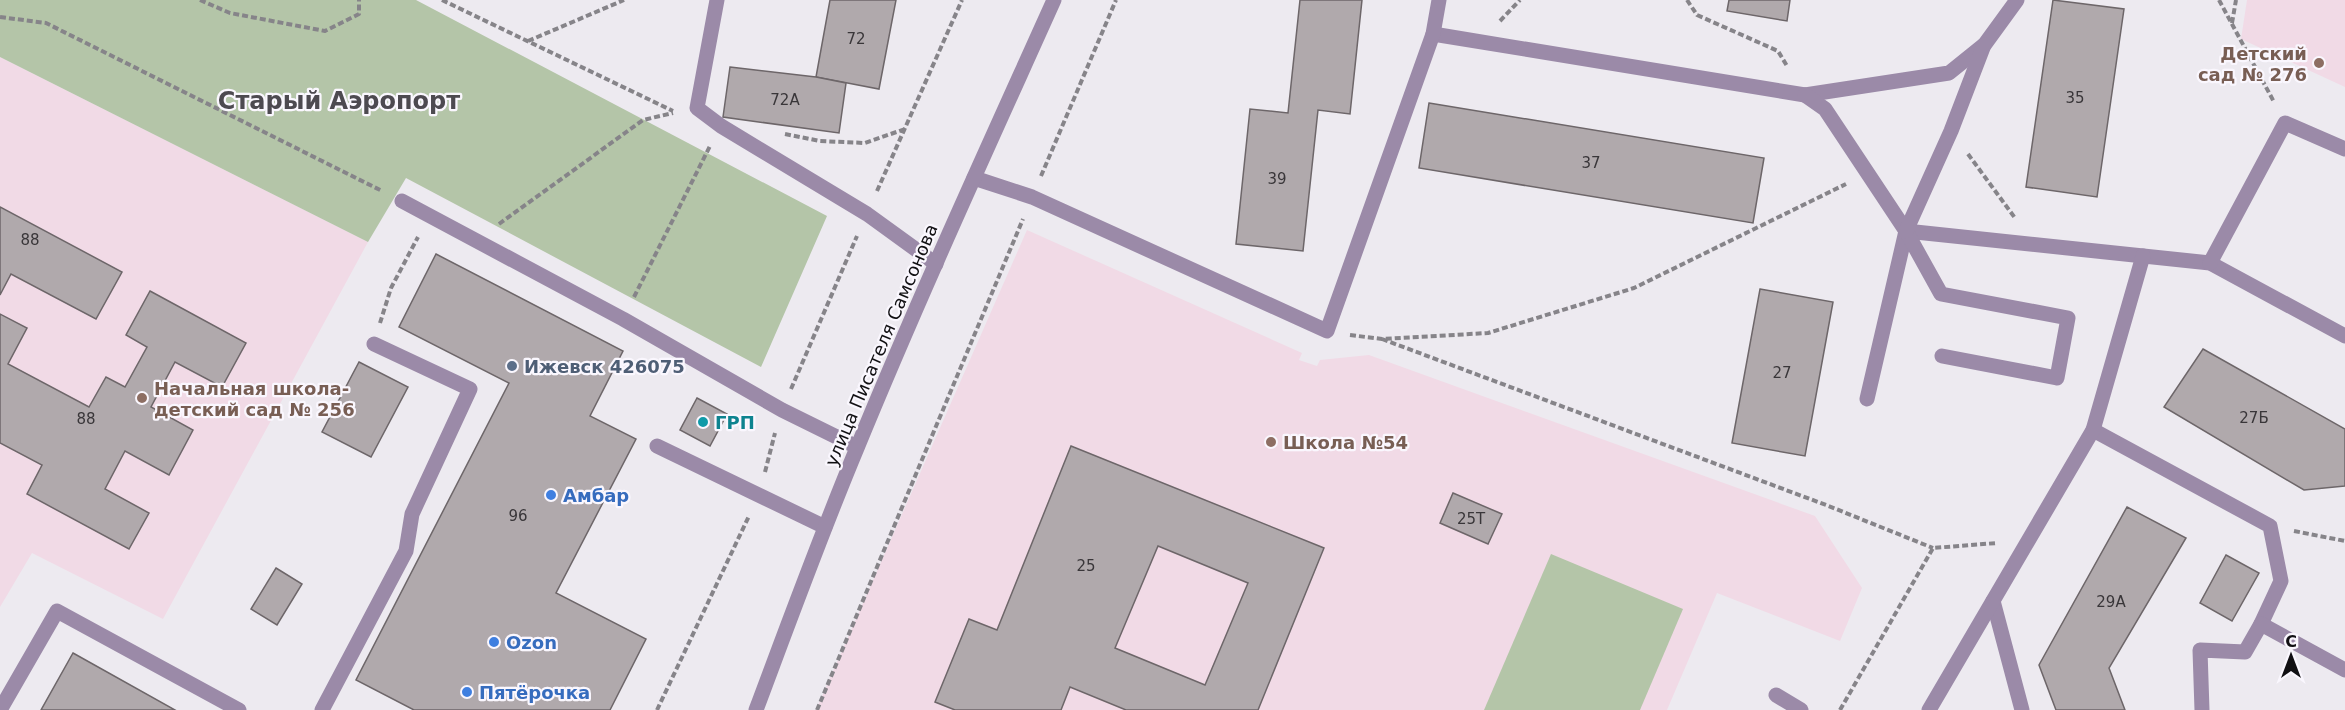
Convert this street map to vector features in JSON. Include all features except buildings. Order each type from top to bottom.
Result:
[{"type":"street","points":[[717,0],[697,108],[721,126],[867,214],[936,264]]},
{"type":"street","name":"улица Писателя Самсонова","points":[[756,710],[857,447],[1054,0]]},
{"type":"street","points":[[974,178],[1032,197],[1327,331],[1433,34],[1440,0]]},
{"type":"street","points":[[1433,34],[1805,95],[1948,73],[1984,44],[2017,0]]},
{"type":"street","points":[[1867,399],[1906,231],[1951,130],[1984,44]]},
{"type":"street","points":[[1805,95],[1825,109],[1906,231],[1941,294],[2068,318],[2057,378],[1941,356]]},
{"type":"street","points":[[2210,263],[2285,123],[2345,149]]},
{"type":"street","points":[[402,201],[623,319],[782,410],[857,447]]},
{"type":"street","points":[[1906,231],[2210,263],[2345,336]]},
{"type":"street","points":[[1929,710],[2092,430],[2143,256]]},
{"type":"street","points":[[322,710],[406,551],[412,514],[470,389],[374,344]]},
{"type":"street","points":[[2092,430],[2270,526],[2281,581],[2245,652],[2200,650],[2202,710]]},
{"type":"street","points":[[657,446],[825,527]]},
{"type":"street","points":[[1993,600],[2022,710]]},
{"type":"street","points":[[0,710],[57,610],[239,710]]},
{"type":"street","points":[[2261,624],[2345,670]]},
{"type":"street","points":[[1776,695],[1801,710]]},
{"type":"path","points":[[200,0],[230,12],[325,31],[359,14],[358,0]]},
{"type":"path","points":[[442,0],[676,113],[643,120],[475,241]]},
{"type":"path","points":[[527,41],[624,0]]},
{"type":"path","points":[[657,710],[758,496],[782,410],[962,0]]},
{"type":"path","points":[[817,710],[1116,0]]},
{"type":"path","points":[[1687,0],[1697,15],[1778,51],[1805,95]]},
{"type":"path","points":[[2219,0],[2285,123]]},
{"type":"path","points":[[2232,24],[2236,0]]},
{"type":"path","points":[[0,17],[46,23],[402,201]]},
{"type":"path","points":[[623,319],[721,126]]},
{"type":"path","points":[[775,132],[820,141],[865,143],[905,129]]},
{"type":"path","points":[[1951,130],[2035,245]]},
{"type":"path","points":[[1327,331],[1382,339],[1488,333],[1634,288],[1868,173]]},
{"type":"path","points":[[374,344],[391,288],[430,216]]},
{"type":"path","points":[[1382,339],[1815,501],[1933,548],[2028,540]]},
{"type":"path","points":[[2270,526],[2345,541]]},
{"type":"path","points":[[1840,710],[1933,548]]},
{"type":"shaded area","name":"Детский сад № 276","points":[[2247,0],[2345,0],[2345,87],[2241,39]]},
{"type":"shaded area","name":"Начальная школа- детский сад № 256","points":[[0,57],[368,242],[163,619],[32,553],[0,607]]},
{"type":"shaded area","name":"Школа №54","points":[[1027,230],[1302,353],[1299,360],[1317,366],[1320,360],[1369,355],[1815,516],[1862,588],[1840,641],[1717,593],[1667,710],[816,710]]},
{"type":"green space","points":[[0,0],[416,0],[827,216],[761,367],[406,178],[368,242],[0,57]]},
{"type":"green space","points":[[1551,554],[1683,609],[1640,710],[1484,710]]},
{"type":"place","name":"Детский сад № 276","points":[[2319,63]]},
{"type":"place","name":"Ижевск 426075","points":[[512,366]]},
{"type":"place","name":"Начальная школа- детский сад № 256","points":[[142,398]]},
{"type":"place","name":"ГРП","points":[[703,422]]},
{"type":"place","name":"Школа №54","points":[[1271,442]]},
{"type":"place","name":"Амбар","points":[[551,495]]},
{"type":"place","name":"Ozon","points":[[494,642]]},
{"type":"place","name":"Пятёрочка","points":[[467,692]]},
{"type":"district","name":"Старый Аэропорт","points":[[339,101]]}]
